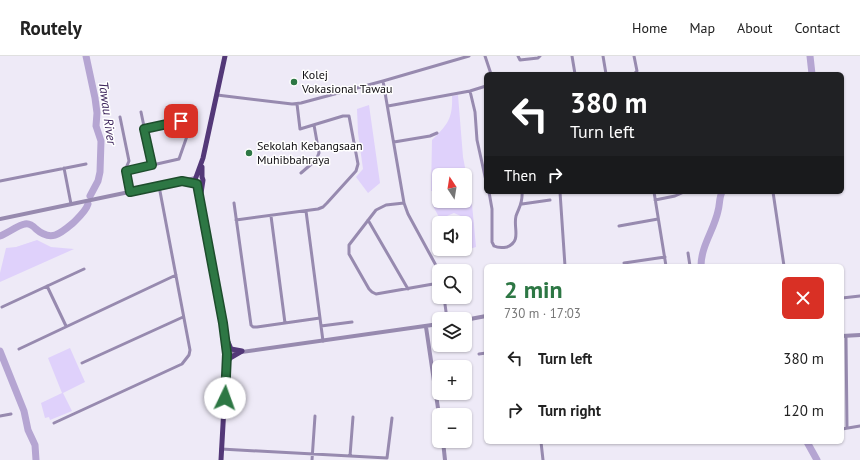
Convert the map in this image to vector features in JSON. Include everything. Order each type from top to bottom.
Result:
[{"type":"main road","points":[[221,460],[227,354],[198,180],[225,56]]},
{"type":"main road","points":[[223,323],[226,326],[230,348],[242,351]]},
{"type":"main road","points":[[227,368],[230,358],[242,351]]},
{"type":"street","points":[[217,95],[297,104],[470,56]]},
{"type":"street","points":[[485,56],[490,72]]},
{"type":"street","points":[[518,56],[520,60],[523,60],[538,58],[540,56]]},
{"type":"street","points":[[572,56],[575,72]]},
{"type":"street","points":[[603,56],[606,72]]},
{"type":"street","points":[[634,56],[637,72]]},
{"type":"street","points":[[383,81],[404,203],[408,214],[435,264]]},
{"type":"street","points":[[388,106],[470,91],[484,87]]},
{"type":"street","points":[[470,91],[475,112],[477,140],[484,172]]},
{"type":"street","points":[[236,220],[306,211],[323,207],[353,175],[358,167],[348,116],[343,116],[300,128],[297,104]]},
{"type":"street","points":[[141,112],[152,165]]},
{"type":"street","points":[[120,117],[129,161],[126,171],[130,192]]},
{"type":"street","points":[[126,171],[179,159],[193,119],[144,129]]},
{"type":"street","points":[[302,173],[316,160],[319,153],[314,125]]},
{"type":"street","points":[[394,142],[430,136],[437,132]]},
{"type":"street","points":[[0,181],[86,164]]},
{"type":"street","points":[[64,168],[71,204]]},
{"type":"street","points":[[0,218],[182,181],[198,180]]},
{"type":"street","points":[[54,423],[182,364],[189,355],[190,350],[159,186]]},
{"type":"street","points":[[489,194],[492,209],[492,242],[496,248],[507,246],[516,240],[516,217],[522,204],[522,194]]},
{"type":"street","points":[[560,194],[565,264]]},
{"type":"street","points":[[654,194],[666,264]]},
{"type":"street","points":[[655,200],[680,194]]},
{"type":"street","points":[[773,194],[784,264]]},
{"type":"street","points":[[522,204],[550,200]]},
{"type":"street","points":[[404,203],[390,204],[379,207],[349,245],[349,254],[372,292],[376,294],[432,284]]},
{"type":"street","points":[[234,204],[250,325],[257,327],[320,318]]},
{"type":"street","points":[[306,211],[323,341]]},
{"type":"street","points":[[271,216],[285,323]]},
{"type":"street","points":[[619,226],[658,219]]},
{"type":"street","points":[[368,220],[408,289]]},
{"type":"street","points":[[688,253],[690,264]]},
{"type":"street","points":[[624,263],[664,257]]},
{"type":"street","points":[[2,307],[84,269]]},
{"type":"street","points":[[20,348],[176,275]]},
{"type":"street","points":[[47,286],[66,326]]},
{"type":"street","points":[[844,298],[860,296]]},
{"type":"street","points":[[472,319],[484,316]]},
{"type":"street","points":[[82,363],[183,317]]},
{"type":"street","points":[[321,326],[352,322]]},
{"type":"street","points":[[227,354],[432,326]]},
{"type":"street","points":[[426,327],[438,408]]},
{"type":"street","points":[[847,428],[844,336],[860,335]]},
{"type":"street","points":[[479,354],[484,353]]},
{"type":"street","points":[[0,416],[11,414]]},
{"type":"street","points":[[312,460],[315,416]]},
{"type":"street","points":[[350,456],[353,417]]},
{"type":"street","points":[[222,449],[387,458],[392,418]]},
{"type":"street","points":[[844,429],[860,426]]},
{"type":"street","points":[[541,444],[544,460]]},
{"type":"street","points":[[444,448],[445,460]]},
{"type":"shaded area","points":[[458,95],[465,168],[432,168],[431,191],[432,140],[442,130],[448,121],[452,104],[452,96]]},
{"type":"shaded area","points":[[369,105],[380,183],[368,193],[356,177],[363,169],[358,133],[357,109]]},
{"type":"shaded area","points":[[472,204],[476,247],[472,248],[472,216],[461,216],[454,213],[447,216],[438,216],[434,208],[472,208]]},
{"type":"shaded area","points":[[37,240],[51,247],[74,249],[0,282],[0,273],[6,248],[16,247]]},
{"type":"shaded area","points":[[70,348],[85,382],[63,393],[72,411],[50,420],[49,417],[45,418],[41,403],[62,393],[48,358]]},
{"type":"waterway","name":"Tawau River","points":[[86,56],[95,98],[97,113],[96,126],[101,141],[100,172],[98,181],[90,196]]},
{"type":"waterway","points":[[810,56],[812,72]]},
{"type":"waterway","points":[[701,264],[705,245],[719,208],[721,194]]},
{"type":"waterway","name":"Tawau River","points":[[0,236],[23,224],[31,225],[46,235],[55,235],[73,223],[84,212],[88,204]]},
{"type":"waterway","name":"Tawau River","points":[[0,351],[24,411],[28,430],[35,445],[36,460]]},
{"type":"waterway","points":[[808,444],[817,460]]},
{"type":"place","name":"Kolej Vokasional Tawau","points":[[294,82]]},
{"type":"place","name":"Sekolah Kebangsaan Muhibbahraya","points":[[249,153]]},
{"type":"route","points":[[181,121],[144,129],[152,165],[126,171],[130,192],[182,181],[194,182],[197,184],[223,323],[227,354],[225,398]]}]
